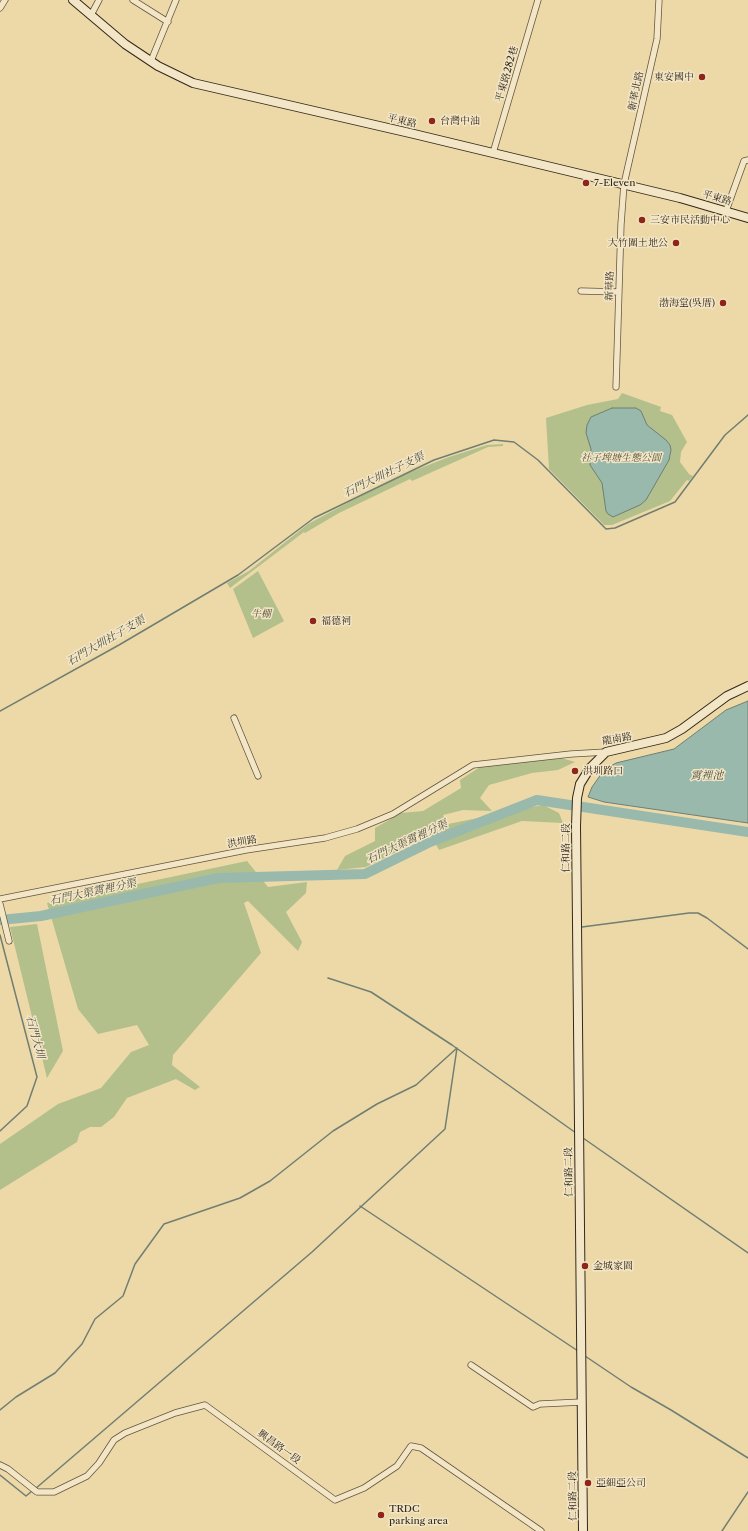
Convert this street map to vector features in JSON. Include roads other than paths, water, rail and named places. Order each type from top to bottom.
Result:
[{"type":"main road","name":"平東路","points":[[73,0],[125,44],[151,61],[193,83],[624,184],[748,218]]},
{"type":"main road","name":"龍南路","points":[[606,752],[666,738],[682,729],[727,696],[748,686]]},
{"type":"main road","name":"仁和路二段","points":[[583,1531],[577,801],[580,784],[590,768],[606,752]]},
{"type":"street","points":[[0,8],[5,0]]},
{"type":"street","points":[[91,15],[99,0]]},
{"type":"street","points":[[133,0],[168,22]]},
{"type":"street","points":[[151,61],[176,0]]},
{"type":"street","name":"平東路282巷","points":[[493,153],[538,0]]},
{"type":"street","name":"新華北路","points":[[624,184],[657,39],[659,0]]},
{"type":"street","points":[[726,211],[744,161],[748,160]]},
{"type":"street","name":"新華路","points":[[616,388],[624,184]]},
{"type":"street","points":[[580,292],[619,292]]},
{"type":"street","points":[[234,718],[258,776]]},
{"type":"street","name":"龍南路","points":[[473,765],[571,754],[606,752]]},
{"type":"street","name":"洪圳路","points":[[0,899],[246,850],[325,838],[357,829],[393,814],[473,765]]},
{"type":"street","points":[[0,905],[9,941]]},
{"type":"street","points":[[471,1365],[533,1407],[540,1404],[582,1402]]},
{"type":"street","name":"興昌路一段","points":[[0,1465],[8,1469],[37,1492],[54,1492],[87,1476],[99,1463],[114,1440],[126,1433],[175,1413],[205,1405],[335,1500],[364,1488],[397,1466],[410,1446],[421,1448],[541,1531]]},
{"type":"water","points":[[612,408],[636,408],[641,411],[647,425],[666,440],[670,445],[671,450],[669,460],[646,500],[640,505],[613,517],[606,511],[602,483],[590,465],[591,449],[586,433],[587,425],[591,417]]},
{"type":"water","name":"霄裡池","points":[[748,701],[748,823],[604,802],[588,797],[592,787],[604,770],[616,763],[674,749],[726,710]]},
{"type":"waterway","name":"石門大圳社子支渠","points":[[0,711],[119,645],[238,575],[314,518],[434,460],[494,440],[514,442],[538,460],[606,529],[615,528],[675,502],[725,435],[748,415]]},
{"type":"waterway","name":"石門大渠霄裡分渠","points":[[0,920],[41,916],[218,878],[365,874],[430,842],[537,800],[748,832]]},
{"type":"waterway","points":[[582,927],[698,913],[707,918],[748,949]]},
{"type":"waterway","name":"石門大圳","points":[[0,935],[37,1077],[27,1106],[0,1131]]},
{"type":"waterway","points":[[328,978],[371,992],[452,1045],[576,1133]]},
{"type":"waterway","points":[[0,1410],[16,1397],[55,1373],[82,1344],[95,1319],[123,1296],[135,1264],[164,1224],[240,1198],[270,1181],[333,1131],[377,1104],[416,1085],[457,1048]]},
{"type":"waterway","points":[[35,1489],[312,1252],[445,1129],[457,1048]]},
{"type":"waterway","points":[[583,1138],[748,1253]]},
{"type":"waterway","points":[[360,1206],[578,1351]]},
{"type":"waterway","points":[[585,1356],[631,1387],[748,1458]]},
{"type":"waterway","points":[[0,1475],[26,1496],[32,1491]]},
{"type":"waterway","points":[[722,1531],[748,1492]]},
{"type":"place","name":"東安國中","points":[[702,77]]},
{"type":"place","name":"台灣中油","points":[[432,121]]},
{"type":"place","name":"7-Eleven","points":[[586,183]]},
{"type":"place","name":"三安市民活動中心","points":[[642,220]]},
{"type":"place","name":"大竹圍土地公","points":[[676,243]]},
{"type":"place","name":"渤海堂(吳厝)","points":[[723,303]]},
{"type":"place","name":"福德祠","points":[[313,621]]},
{"type":"place","name":"洪圳路口","points":[[575,771]]},
{"type":"place","name":"金城家園","points":[[585,1266]]},
{"type":"place","name":"亞細亞公司","points":[[588,1483]]},
{"type":"place","name":"TRDC parking area","points":[[381,1515]]},
{"type":"park label","name":"社子埤塘生態公園","points":[[621,458]]},
{"type":"park label","name":"牛棚","points":[[261,614]]}]
